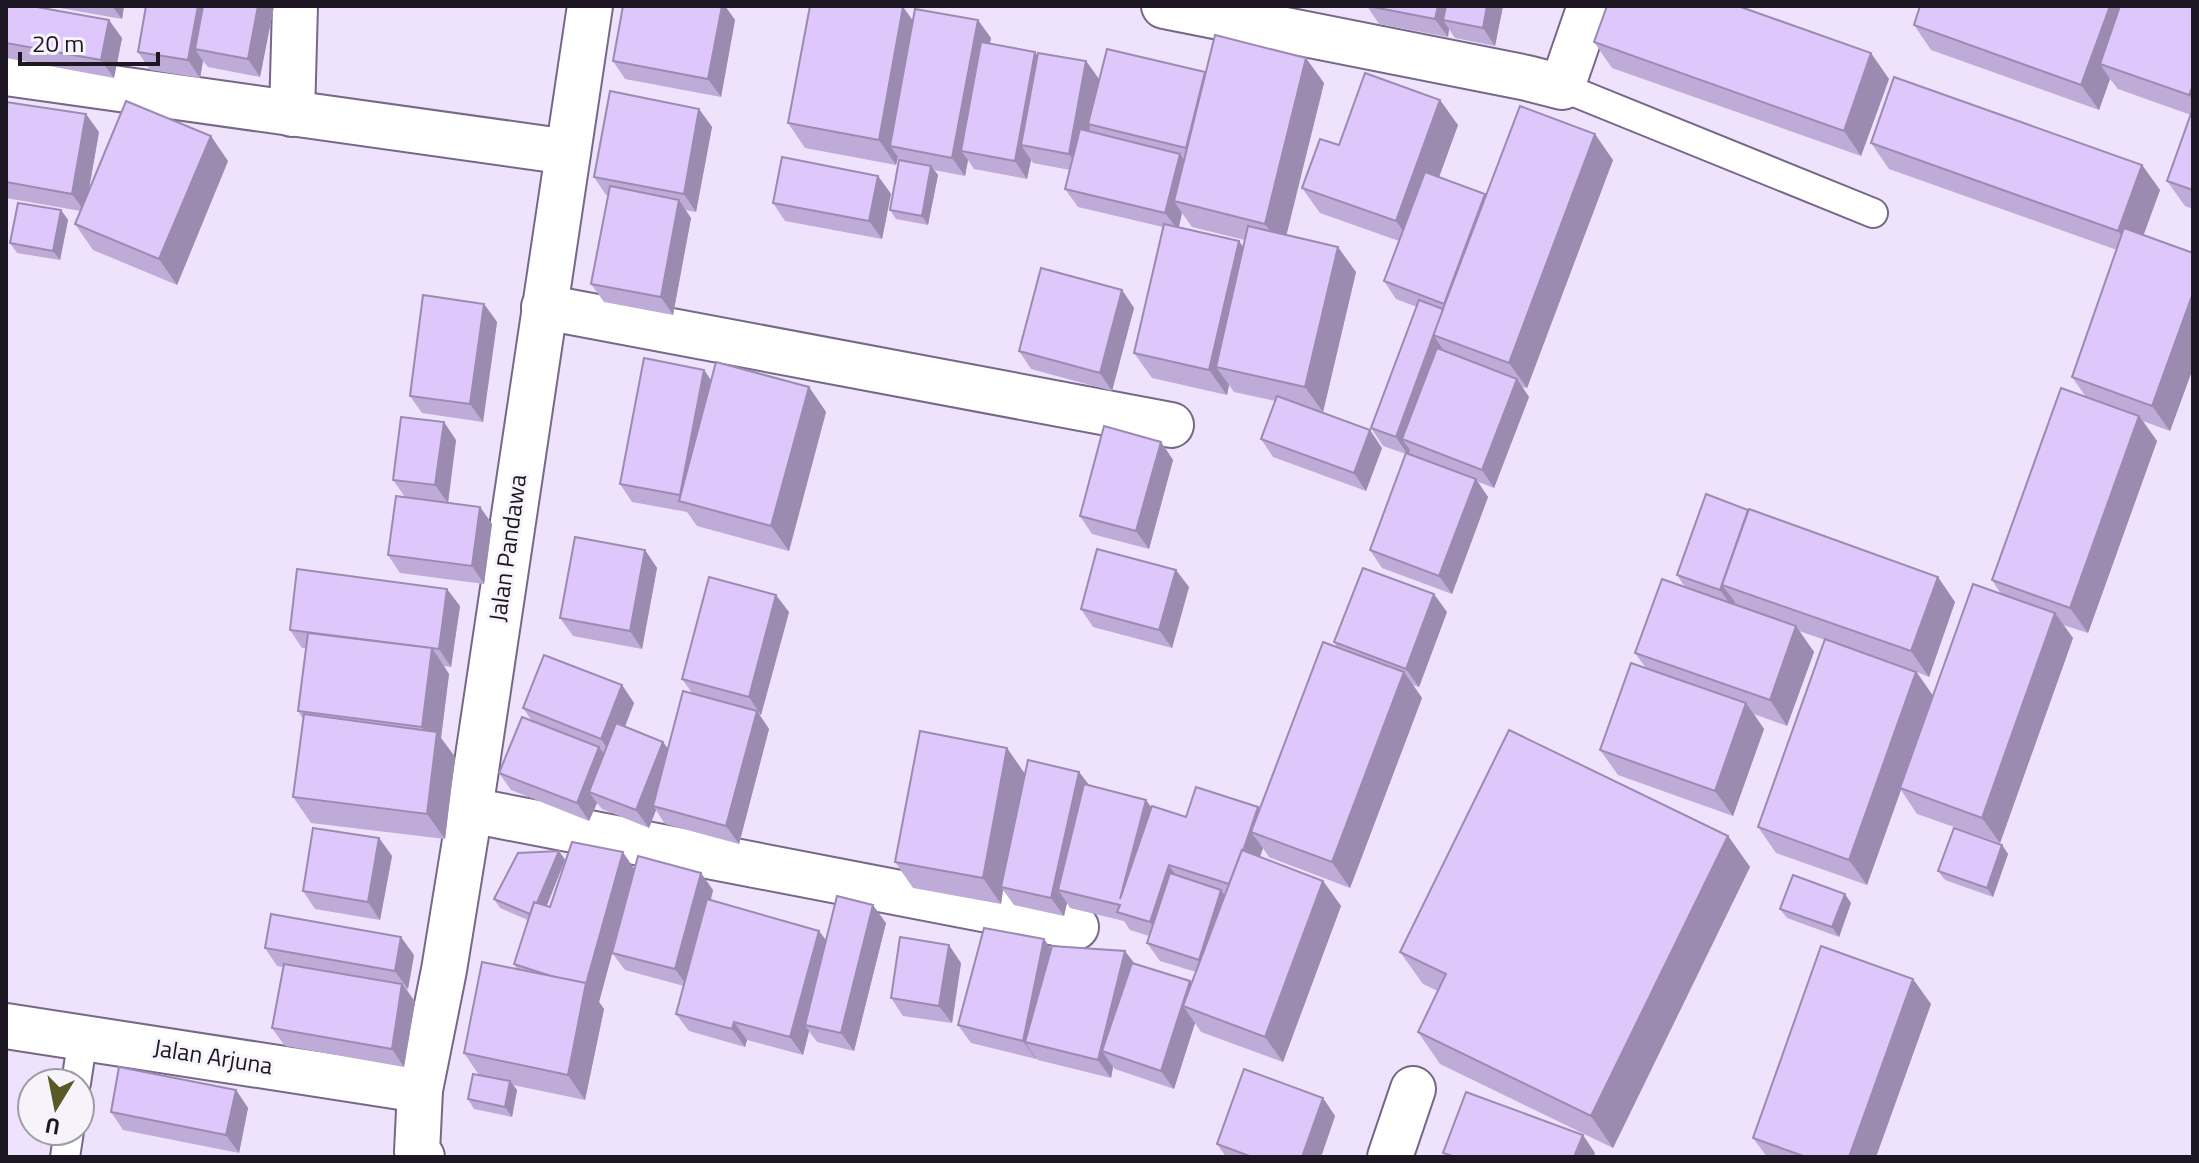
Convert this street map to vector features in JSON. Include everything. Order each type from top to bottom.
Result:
[{"type":"street","points":[[292,114],[295,6]]},
{"type":"street","name":"Jalan Pandawa","points":[[422,1157],[417,1152],[420,1090],[444,970],[470,810],[590,6]]},
{"type":"street","points":[[1164,6],[1562,87],[1590,6]]},
{"type":"street","points":[[6,73],[568,152]]},
{"type":"street","points":[[544,307],[1171,425]]},
{"type":"street","points":[[470,810],[1076,927]]},
{"type":"street","name":"Jalan Arjuna","points":[[6,1026],[420,1090]]},
{"type":"street","points":[[1390,1157],[1413,1089]]},
{"type":"lane","points":[[1562,87],[1873,213]]},
{"type":"lane","points":[[78,1067],[83,1037]]},
{"type":"building","points":[[6,6],[31,6],[109,20],[101,60],[6,43]]},
{"type":"building","points":[[146,6],[198,6],[188,60],[138,52]]},
{"type":"building","points":[[203,6],[258,6],[248,59],[195,49]]},
{"type":"building","points":[[623,6],[722,6],[708,79],[613,61]]},
{"type":"building","points":[[810,6],[903,7],[879,140],[788,123]]},
{"type":"building","points":[[1368,6],[1438,6],[1435,19]]},
{"type":"building","points":[[1446,6],[1487,6],[1483,28],[1443,20]]},
{"type":"building","points":[[1607,6],[1738,6],[1871,53],[1844,131],[1594,42]]},
{"type":"building","points":[[1920,6],[2110,6],[2081,85],[1914,25]]},
{"type":"building","points":[[2120,6],[2193,6],[2193,85],[2189,95],[2100,64]]},
{"type":"building","points":[[915,9],[978,20],[952,158],[890,146]]},
{"type":"building","points":[[1215,35],[1306,58],[1265,224],[1174,201]]},
{"type":"building","points":[[981,42],[1035,52],[1015,161],[961,151]]},
{"type":"building","points":[[1107,49],[1205,72],[1186,148],[1088,124]]},
{"type":"building","points":[[1038,53],[1086,61],[1069,154],[1021,145]]},
{"type":"building","points":[[1365,73],[1440,100],[1396,221],[1302,188],[1320,139],[1339,145]]},
{"type":"building","points":[[1894,77],[2142,165],[2118,231],[1871,143]]},
{"type":"building","points":[[610,91],[699,109],[684,194],[594,177]]},
{"type":"building","points":[[126,101],[211,136],[159,259],[75,224]]},
{"type":"building","points":[[6,102],[86,114],[72,194],[6,182]]},
{"type":"building","points":[[1520,106],[1595,134],[1509,363],[1433,335]]},
{"type":"building","points":[[2193,108],[2193,190],[2167,181]]},
{"type":"building","points":[[1080,129],[1180,154],[1165,213],[1065,189]]},
{"type":"building","points":[[782,157],[878,176],[869,221],[773,203]]},
{"type":"building","points":[[899,160],[931,166],[922,216],[890,210]]},
{"type":"building","points":[[1425,172],[1485,194],[1444,304],[1384,281]]},
{"type":"building","points":[[610,186],[679,200],[661,297],[591,284]]},
{"type":"building","points":[[18,203],[61,210],[53,251],[10,243]]},
{"type":"building","points":[[1164,224],[1239,241],[1209,370],[1134,353]]},
{"type":"building","points":[[1248,226],[1338,247],[1305,387],[1216,367]]},
{"type":"building","points":[[2124,228],[2193,253],[2193,293],[2152,406],[2072,377]]},
{"type":"building","points":[[1041,268],[1122,290],[1100,373],[1019,351]]},
{"type":"building","points":[[423,295],[484,304],[470,404],[410,396]]},
{"type":"building","points":[[1419,300],[1443,309],[1396,437],[1371,428]]},
{"type":"building","points":[[1437,348],[1517,379],[1482,470],[1402,439]]},
{"type":"building","points":[[644,358],[704,370],[680,495],[620,484]]},
{"type":"building","points":[[716,362],[809,387],[771,526],[679,501]]},
{"type":"building","points":[[2061,388],[2139,416],[2070,608],[1992,580]]},
{"type":"building","points":[[1277,396],[1370,430],[1354,473],[1261,439]]},
{"type":"building","points":[[401,417],[444,422],[435,485],[393,480]]},
{"type":"building","points":[[1104,426],[1161,442],[1136,531],[1080,516]]},
{"type":"building","points":[[1406,453],[1476,479],[1439,576],[1370,550]]},
{"type":"building","points":[[1706,494],[1748,510],[1720,590],[1677,575]]},
{"type":"building","points":[[396,496],[480,507],[472,566],[388,555]]},
{"type":"building","points":[[1749,509],[1938,577],[1911,651],[1722,585]]},
{"type":"building","points":[[575,537],[645,550],[630,631],[560,618]]},
{"type":"building","points":[[1097,549],[1176,570],[1159,630],[1081,609]]},
{"type":"building","points":[[1363,568],[1434,594],[1406,669],[1334,642]]},
{"type":"building","points":[[297,569],[447,589],[439,649],[290,630]]},
{"type":"building","points":[[709,577],[776,595],[749,697],[682,679]]},
{"type":"building","points":[[1662,579],[1796,626],[1770,700],[1635,653]]},
{"type":"building","points":[[1973,584],[2055,613],[1982,818],[1900,788]]},
{"type":"building","points":[[308,633],[432,648],[422,727],[298,711]]},
{"type":"building","points":[[1825,639],[1916,672],[1849,860],[1758,827]]},
{"type":"building","points":[[1323,642],[1404,672],[1332,862],[1251,832]]},
{"type":"building","points":[[544,655],[622,685],[601,739],[523,708]]},
{"type":"building","points":[[1631,663],[1746,703],[1715,791],[1600,750]]},
{"type":"building","points":[[683,691],[757,711],[726,826],[653,806]]},
{"type":"building","points":[[304,714],[437,732],[427,814],[293,797]]},
{"type":"building","points":[[522,717],[599,747],[577,803],[499,773]]},
{"type":"building","points":[[616,723],[663,742],[636,810],[589,792]]},
{"type":"building","points":[[1509,730],[1728,836],[1591,1116],[1418,1032],[1446,974],[1400,952]]},
{"type":"building","points":[[920,731],[1007,748],[983,878],[895,862]]},
{"type":"building","points":[[1028,760],[1079,772],[1051,898],[1001,887]]},
{"type":"building","points":[[1084,784],[1146,800],[1120,899],[1152,806],[1186,817],[1196,787],[1258,807],[1229,884],[1169,865],[1150,922],[1117,912],[1120,905],[1058,890]]},
{"type":"building","points":[[313,828],[379,838],[368,902],[303,891]]},
{"type":"building","points":[[1954,828],[2002,845],[1987,888],[1938,871]]},
{"type":"building","points":[[572,842],[623,852],[586,984],[514,964],[534,902],[550,907]]},
{"type":"building","points":[[1242,850],[1323,881],[1265,1037],[1183,1006]]},
{"type":"building","points":[[559,851],[530,914],[494,899],[518,853]]},
{"type":"building","points":[[638,856],[701,873],[675,969],[612,953]]},
{"type":"building","points":[[1170,873],[1221,890],[1199,960],[1147,943]]},
{"type":"building","points":[[1793,875],[1845,894],[1832,927],[1780,909]]},
{"type":"building","points":[[837,896],[873,905],[841,1033],[805,1025]]},
{"type":"building","points":[[707,899],[819,931],[790,1037],[734,1022],[732,1029],[676,1014]]},
{"type":"building","points":[[271,914],[401,937],[395,971],[265,948]]},
{"type":"building","points":[[984,928],[1044,939],[1023,1041],[958,1025]]},
{"type":"building","points":[[900,937],[949,945],[939,1006],[891,998]]},
{"type":"building","points":[[1052,946],[1125,951],[1098,1060],[1025,1042]]},
{"type":"building","points":[[1821,946],[1913,979],[1849,1157],[1806,1157],[1753,1138]]},
{"type":"building","points":[[482,962],[586,983],[568,1075],[464,1053]]},
{"type":"building","points":[[1132,963],[1190,981],[1161,1071],[1102,1051]]},
{"type":"building","points":[[284,964],[402,984],[392,1049],[272,1028]]},
{"type":"building","points":[[119,1067],[236,1090],[226,1135],[111,1112]]},
{"type":"building","points":[[1244,1069],[1323,1098],[1302,1157],[1252,1157],[1217,1144]]},
{"type":"building","points":[[473,1074],[510,1081],[505,1107],[468,1099]]},
{"type":"building","points":[[1466,1092],[1583,1135],[1574,1157],[1455,1157],[1443,1153]]}]
